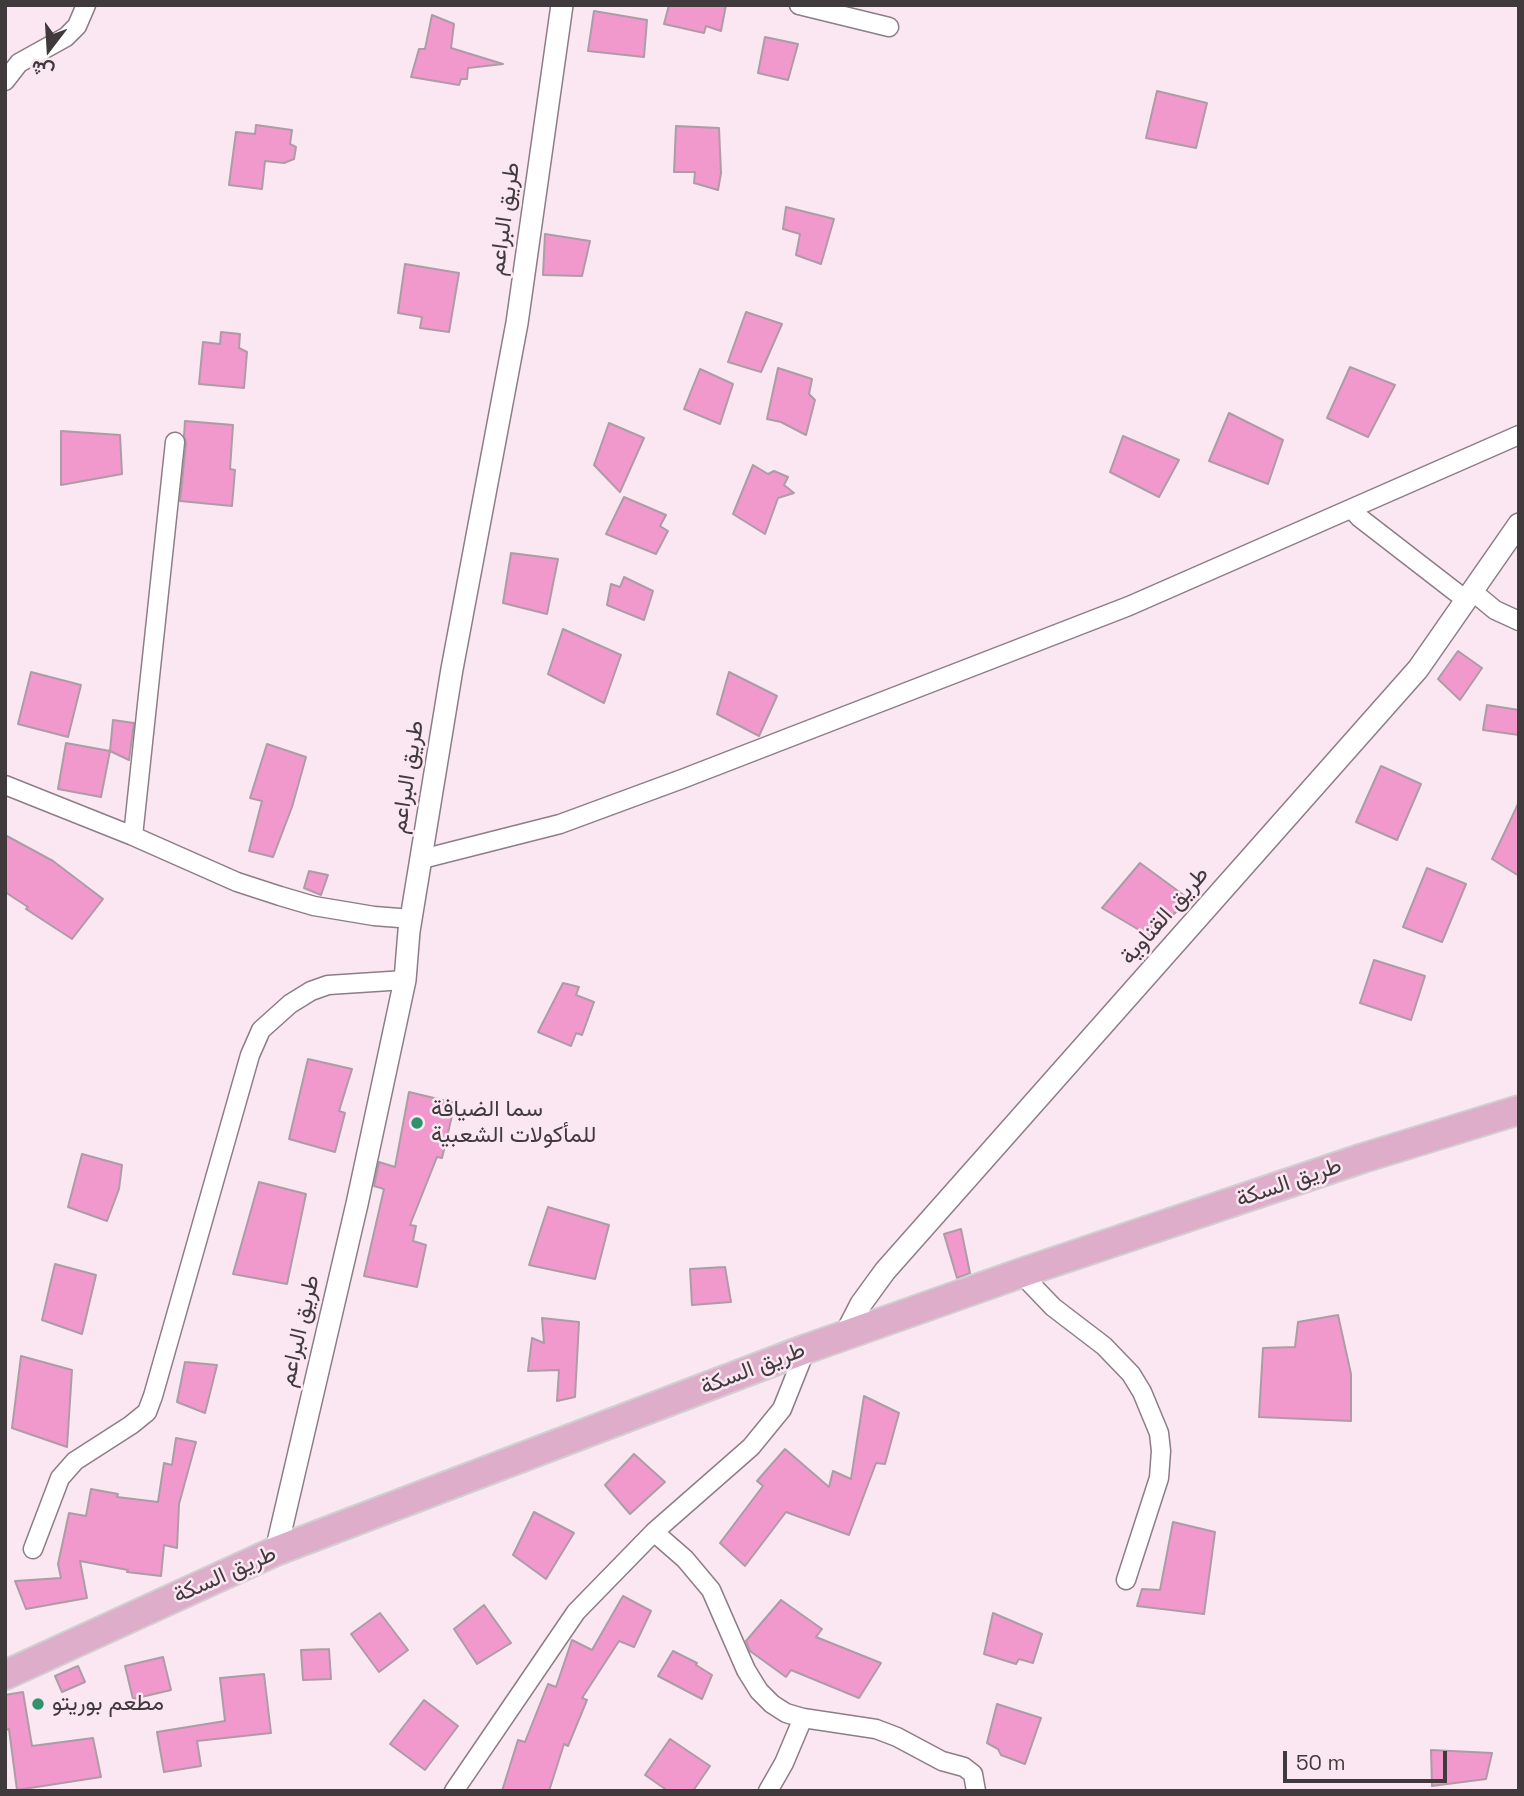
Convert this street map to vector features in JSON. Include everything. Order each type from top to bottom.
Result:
[{"type":"main road","name":"طريق السكة","points":[[5,1675],[276,1552],[807,1349],[1024,1272],[1363,1158],[1519,1110]]},
{"type":"street","points":[[5,81],[19,63],[66,37],[77,26],[86,5]]},
{"type":"street","name":"طريق البراعم","points":[[276,1552],[357,1205],[405,980],[409,931],[452,669],[517,323],[562,5]]},
{"type":"street","points":[[800,5],[889,27]]},
{"type":"street","points":[[422,859],[560,824],[682,779],[1129,606],[1519,435]]},
{"type":"street","points":[[133,836],[175,442]]},
{"type":"street","points":[[1352,509],[1360,518],[1469,596],[1519,621]]},
{"type":"street","name":"طريق القناوية","points":[[844,1337],[861,1304],[886,1271],[1418,669],[1519,524]]},
{"type":"street","points":[[5,785],[237,881],[314,906],[373,916],[412,919]]},
{"type":"street","points":[[33,1549],[60,1478],[75,1461],[147,1412],[250,1055],[261,1030],[289,1004],[328,985],[405,980]]},
{"type":"street","points":[[1024,1272],[1030,1283],[1053,1307],[1104,1346],[1130,1374],[1142,1392],[1158,1433],[1161,1451],[1159,1478],[1126,1580]]},
{"type":"street","points":[[454,1791],[576,1612],[654,1532],[751,1447],[782,1409],[807,1349]]},
{"type":"street","points":[[654,1532],[685,1559],[711,1590],[746,1670],[759,1691],[772,1704],[786,1713],[803,1718],[876,1729],[942,1761],[964,1768],[973,1774],[976,1791]]},
{"type":"street","points":[[768,1791],[784,1763],[803,1718]]},
{"type":"building","points":[[669,5],[726,5],[721,31],[706,26],[704,33],[664,24]]},
{"type":"building","points":[[594,11],[647,20],[644,57],[588,51]]},
{"type":"building","points":[[432,15],[454,24],[451,48],[503,64],[468,68],[467,79],[461,79],[459,85],[411,77],[419,49],[425,49]]},
{"type":"building","points":[[765,37],[798,44],[788,80],[758,73]]},
{"type":"building","points":[[1157,91],[1207,103],[1196,148],[1146,138]]},
{"type":"building","points":[[256,125],[292,130],[290,144],[296,147],[294,159],[284,163],[265,161],[262,189],[229,185],[236,132],[255,134]]},
{"type":"building","points":[[676,126],[719,128],[721,173],[718,190],[694,183],[695,172],[674,172]]},
{"type":"building","points":[[786,207],[834,219],[821,264],[796,255],[800,234],[783,229]]},
{"type":"building","points":[[545,234],[590,241],[582,276],[543,275]]},
{"type":"building","points":[[405,264],[459,273],[449,332],[420,328],[422,317],[398,313]]},
{"type":"building","points":[[746,312],[782,324],[761,372],[728,362]]},
{"type":"building","points":[[221,332],[240,334],[239,348],[247,352],[244,388],[199,384],[203,342],[220,344]]},
{"type":"building","points":[[1350,367],[1395,385],[1368,437],[1327,418]]},
{"type":"building","points":[[778,368],[812,379],[809,394],[815,400],[806,435],[781,422],[767,419]]},
{"type":"building","points":[[700,369],[733,384],[720,424],[684,409]]},
{"type":"building","points":[[1229,413],[1283,440],[1268,484],[1209,461]]},
{"type":"building","points":[[185,421],[233,425],[230,469],[235,470],[232,506],[180,501],[186,443]]},
{"type":"building","points":[[609,423],[644,438],[620,492],[594,465]]},
{"type":"building","points":[[61,431],[120,435],[122,474],[61,485]]},
{"type":"building","points":[[1123,436],[1179,460],[1159,497],[1110,472]]},
{"type":"building","points":[[753,465],[768,474],[774,471],[788,477],[784,485],[794,493],[778,498],[765,534],[733,514]]},
{"type":"building","points":[[624,497],[666,515],[660,526],[668,531],[656,554],[606,534]]},
{"type":"building","points":[[511,553],[558,559],[547,614],[503,603]]},
{"type":"building","points":[[624,577],[653,591],[644,620],[607,605],[611,584],[620,587]]},
{"type":"building","points":[[563,629],[621,655],[604,703],[548,674]]},
{"type":"building","points":[[1458,651],[1482,668],[1460,700],[1438,679]]},
{"type":"building","points":[[31,672],[81,685],[68,737],[18,724]]},
{"type":"building","points":[[729,672],[777,696],[759,736],[717,714]]},
{"type":"building","points":[[1487,705],[1519,710],[1519,735],[1483,730]]},
{"type":"building","points":[[113,720],[134,723],[129,760],[110,751]]},
{"type":"building","points":[[66,743],[110,751],[101,797],[58,789]]},
{"type":"building","points":[[267,744],[306,757],[292,807],[273,857],[249,851],[262,801],[250,798]]},
{"type":"building","points":[[1381,766],[1421,784],[1397,840],[1356,822]]},
{"type":"building","points":[[1519,802],[1519,876],[1492,859]]},
{"type":"building","points":[[5,835],[53,861],[103,899],[72,939],[5,892]]},
{"type":"building","points":[[1140,863],[1189,899],[1151,937],[1102,908]]},
{"type":"building","points":[[1427,868],[1466,884],[1442,942],[1403,927]]},
{"type":"building","points":[[309,871],[328,875],[321,895],[304,888]]},
{"type":"building","points":[[1374,960],[1425,976],[1411,1020],[1360,1003]]},
{"type":"building","points":[[563,983],[579,987],[576,995],[594,1002],[582,1035],[576,1033],[571,1046],[538,1032]]},
{"type":"building","points":[[308,1059],[352,1069],[339,1111],[345,1113],[335,1152],[289,1139]]},
{"type":"building","points":[[409,1092],[455,1103],[442,1158],[437,1157],[410,1225],[416,1226],[413,1241],[426,1245],[417,1287],[364,1276],[384,1189],[374,1186],[379,1162],[395,1167]]},
{"type":"building","points":[[82,1154],[122,1165],[119,1189],[107,1221],[68,1207]]},
{"type":"building","points":[[259,1182],[306,1194],[287,1284],[233,1274]]},
{"type":"building","points":[[548,1207],[609,1225],[595,1279],[529,1265]]},
{"type":"building","points":[[961,1229],[970,1273],[957,1278],[944,1234]]},
{"type":"building","points":[[55,1264],[96,1275],[82,1334],[42,1320]]},
{"type":"building","points":[[725,1267],[731,1302],[692,1305],[690,1269]]},
{"type":"building","points":[[1338,1315],[1351,1374],[1351,1421],[1259,1417],[1263,1348],[1295,1347],[1298,1322]]},
{"type":"building","points":[[542,1318],[579,1322],[575,1397],[557,1401],[559,1370],[528,1371],[532,1338],[544,1343]]},
{"type":"building","points":[[21,1356],[72,1370],[67,1447],[12,1428]]},
{"type":"building","points":[[185,1362],[217,1365],[205,1413],[177,1402]]},
{"type":"building","points":[[864,1396],[899,1413],[885,1464],[876,1463],[849,1535],[786,1512],[745,1566],[720,1543],[763,1486],[757,1481],[785,1449],[829,1487],[833,1471],[851,1479]]},
{"type":"building","points":[[176,1438],[196,1442],[179,1504],[177,1548],[164,1545],[161,1576],[127,1572],[128,1570],[80,1561],[87,1598],[26,1609],[15,1581],[61,1578],[58,1564],[69,1513],[86,1516],[91,1489],[118,1494],[117,1497],[158,1502],[164,1463],[172,1465]]},
{"type":"building","points":[[634,1454],[665,1482],[630,1514],[605,1485]]},
{"type":"building","points":[[534,1512],[574,1533],[546,1579],[513,1555]]},
{"type":"building","points":[[1173,1522],[1215,1532],[1204,1614],[1137,1606],[1142,1589],[1160,1590]]},
{"type":"building","points":[[623,1596],[651,1611],[634,1647],[619,1641],[582,1698],[587,1700],[568,1746],[564,1744],[549,1791],[502,1791],[518,1740],[525,1742],[548,1684],[556,1687],[572,1640],[592,1650]]},
{"type":"building","points":[[781,1600],[822,1629],[816,1637],[881,1663],[859,1698],[791,1670],[786,1677],[750,1651],[746,1641]]},
{"type":"building","points":[[484,1605],[511,1643],[477,1664],[454,1629]]},
{"type":"building","points":[[380,1613],[408,1650],[379,1672],[351,1634]]},
{"type":"building","points":[[993,1613],[1042,1634],[1033,1663],[1019,1659],[1016,1664],[984,1654]]},
{"type":"building","points":[[329,1649],[331,1679],[303,1680],[301,1650]]},
{"type":"building","points":[[673,1651],[697,1663],[696,1665],[712,1675],[702,1699],[658,1676]]},
{"type":"building","points":[[163,1657],[171,1690],[133,1699],[125,1666]]},
{"type":"building","points":[[78,1666],[85,1682],[62,1692],[55,1676]]},
{"type":"building","points":[[264,1674],[271,1733],[197,1741],[201,1766],[164,1772],[157,1732],[225,1721],[220,1678]]},
{"type":"building","points":[[23,1692],[32,1746],[93,1738],[101,1777],[17,1790],[9,1729],[5,1730],[5,1695]]},
{"type":"building","points":[[424,1700],[458,1726],[425,1770],[390,1744]]},
{"type":"building","points":[[997,1704],[1041,1718],[1025,1764],[1001,1755],[998,1749],[987,1743]]},
{"type":"building","points":[[670,1739],[710,1766],[693,1791],[668,1791],[645,1775]]},
{"type":"building","points":[[1431,1750],[1492,1753],[1486,1779],[1432,1786]]},
{"type":"place","name":"سما الضيافة للمأكولات الشعبية","points":[[417,1123]]},
{"type":"place","name":"مطعم بوريتو","points":[[38,1704]]}]
